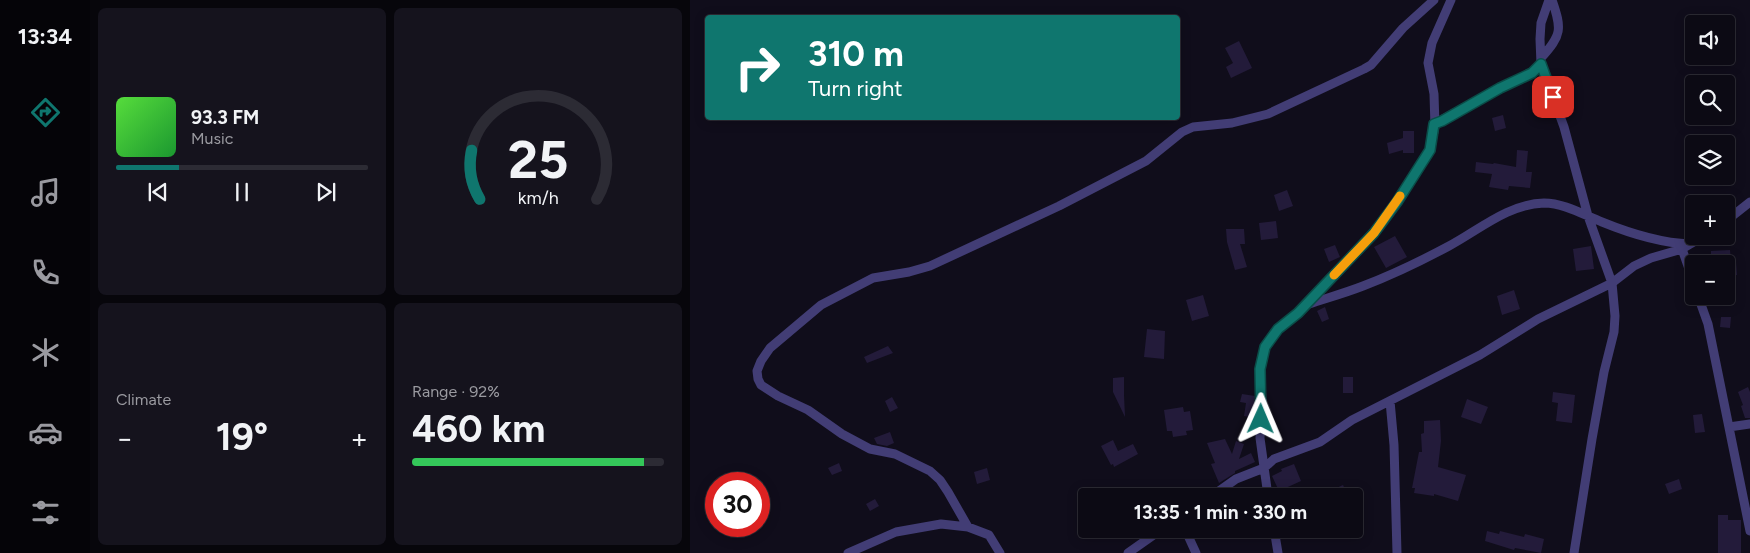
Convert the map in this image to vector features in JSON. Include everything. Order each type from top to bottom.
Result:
[{"type":"street","points":[[968,527],[940,480],[930,471],[895,454],[870,449],[842,434],[808,410],[778,396],[761,385],[757,371],[770,348],[821,305],[857,285],[874,278],[910,272],[930,266],[1059,206],[1146,161],[1182,132],[1193,128],[1232,123],[1268,114],[1364,69],[1371,65],[1403,28],[1434,0]]},
{"type":"street","points":[[1267,488],[1260,438],[1262,400],[1260,369],[1265,347],[1278,329],[1306,305],[1374,233],[1397,202],[1430,150],[1434,124],[1434,94],[1428,63],[1432,43],[1451,0]]},
{"type":"street","points":[[1434,124],[1532,73],[1554,43],[1559,31],[1557,15],[1550,0]]},
{"type":"street","points":[[1550,0],[1541,23],[1541,61],[1564,127],[1588,216],[1612,283],[1615,316],[1614,332],[1604,372],[1574,553]]},
{"type":"street","points":[[1735,214],[1750,202]]},
{"type":"street","points":[[1306,305],[1363,286],[1449,246],[1496,217],[1526,206],[1545,203],[1564,207],[1630,232],[1676,244],[1685,244]]},
{"type":"street","points":[[1223,488],[1236,479],[1264,468],[1274,459],[1320,442],[1352,420],[1480,355],[1538,319],[1612,283],[1634,266],[1689,245]]},
{"type":"street","points":[[1682,249],[1685,258]]},
{"type":"street","points":[[1701,305],[1708,324],[1750,531]]},
{"type":"street","points":[[1390,401],[1394,445],[1398,553]]},
{"type":"street","points":[[1729,427],[1750,424]]},
{"type":"street","points":[[848,553],[896,532],[941,524],[968,527],[989,535],[1000,553]]},
{"type":"street","points":[[1128,553],[1149,538]]},
{"type":"street","points":[[1188,538],[1196,553]]},
{"type":"street","points":[[1276,538],[1278,553]]},
{"type":"building","points":[[1239,41],[1252,68],[1231,78],[1226,67],[1233,63],[1225,48]]},
{"type":"building","points":[[1503,115],[1506,128],[1495,131],[1492,118]]},
{"type":"building","points":[[1403,131],[1414,131],[1414,153],[1403,153],[1403,150],[1389,154],[1387,143],[1403,138]]},
{"type":"building","points":[[1517,150],[1528,151],[1526,172],[1532,172],[1530,188],[1509,186],[1508,190],[1489,187],[1492,174],[1475,172],[1476,162],[1516,167]]},
{"type":"building","points":[[1287,190],[1293,206],[1279,211],[1274,195]]},
{"type":"building","points":[[1276,221],[1278,238],[1261,240],[1259,223]]},
{"type":"building","points":[[1226,229],[1244,229],[1245,244],[1240,244],[1247,267],[1235,270],[1227,242]]},
{"type":"building","points":[[1395,236],[1407,257],[1386,268],[1374,247]]},
{"type":"building","points":[[1335,245],[1340,257],[1329,262],[1324,249]]},
{"type":"building","points":[[1591,246],[1594,269],[1576,271],[1573,249]]},
{"type":"building","points":[[1730,250],[1730,255],[1711,255],[1711,251]]},
{"type":"building","points":[[1735,262],[1736,262],[1737,275],[1735,275]]},
{"type":"building","points":[[1514,290],[1520,309],[1502,315],[1497,296]]},
{"type":"building","points":[[1203,295],[1209,316],[1192,321],[1186,300]]},
{"type":"building","points":[[1325,307],[1329,319],[1322,322],[1317,311]]},
{"type":"building","points":[[1721,317],[1731,317],[1730,328],[1720,327]]},
{"type":"building","points":[[1147,329],[1165,331],[1164,359],[1144,357]]},
{"type":"building","points":[[888,346],[893,353],[867,363],[864,357]]},
{"type":"building","points":[[1124,377],[1125,417],[1113,392],[1113,378]]},
{"type":"building","points":[[1343,377],[1353,377],[1353,393],[1343,393]]},
{"type":"building","points":[[1748,387],[1750,392],[1750,418],[1745,418],[1738,392]]},
{"type":"building","points":[[1553,392],[1575,395],[1572,423],[1556,421],[1558,403],[1552,402]]},
{"type":"building","points":[[1242,394],[1255,396],[1254,418],[1244,416],[1246,403],[1240,402]]},
{"type":"building","points":[[892,397],[898,408],[890,412],[885,401]]},
{"type":"building","points":[[1467,399],[1488,407],[1481,424],[1461,417]]},
{"type":"building","points":[[1183,407],[1184,412],[1190,411],[1193,430],[1186,431],[1187,435],[1173,437],[1172,431],[1167,431],[1164,410]]},
{"type":"building","points":[[1702,414],[1705,432],[1695,433],[1693,415]]},
{"type":"building","points":[[1440,420],[1441,441],[1438,467],[1466,475],[1458,501],[1434,494],[1434,496],[1414,493],[1415,488],[1412,488],[1419,452],[1422,452],[1421,434],[1424,433],[1424,421]]},
{"type":"building","points":[[890,432],[894,443],[887,446],[877,444],[874,438]]},
{"type":"building","points":[[1225,439],[1232,454],[1236,441],[1244,444],[1239,459],[1251,453],[1255,462],[1235,471],[1235,473],[1219,483],[1211,464],[1215,463],[1207,443]]},
{"type":"building","points":[[1113,440],[1118,451],[1133,444],[1138,454],[1114,467],[1101,446]]},
{"type":"building","points":[[839,463],[842,471],[832,475],[828,468]]},
{"type":"building","points":[[1294,464],[1301,481],[1286,488],[1278,488],[1272,476],[1282,471],[1281,469]]},
{"type":"building","points":[[987,468],[990,480],[977,484],[974,472]]},
{"type":"building","points":[[1679,479],[1682,489],[1669,494],[1665,484]]},
{"type":"building","points":[[875,499],[879,506],[870,511],[866,504]]},
{"type":"building","points":[[1718,515],[1728,515],[1728,520],[1741,520],[1741,553],[1718,553]]},
{"type":"building","points":[[1487,531],[1499,534],[1500,531],[1524,537],[1525,534],[1544,539],[1541,553],[1515,548],[1514,550],[1485,541]]},
{"type":"slow traffic","points":[[1334,275],[1374,233],[1400,196]]},
{"type":"route","points":[[1261,419],[1260,369],[1265,347],[1278,329],[1298,313],[1374,233],[1397,202],[1430,150],[1434,124],[1532,73],[1541,64],[1553,97]]}]
